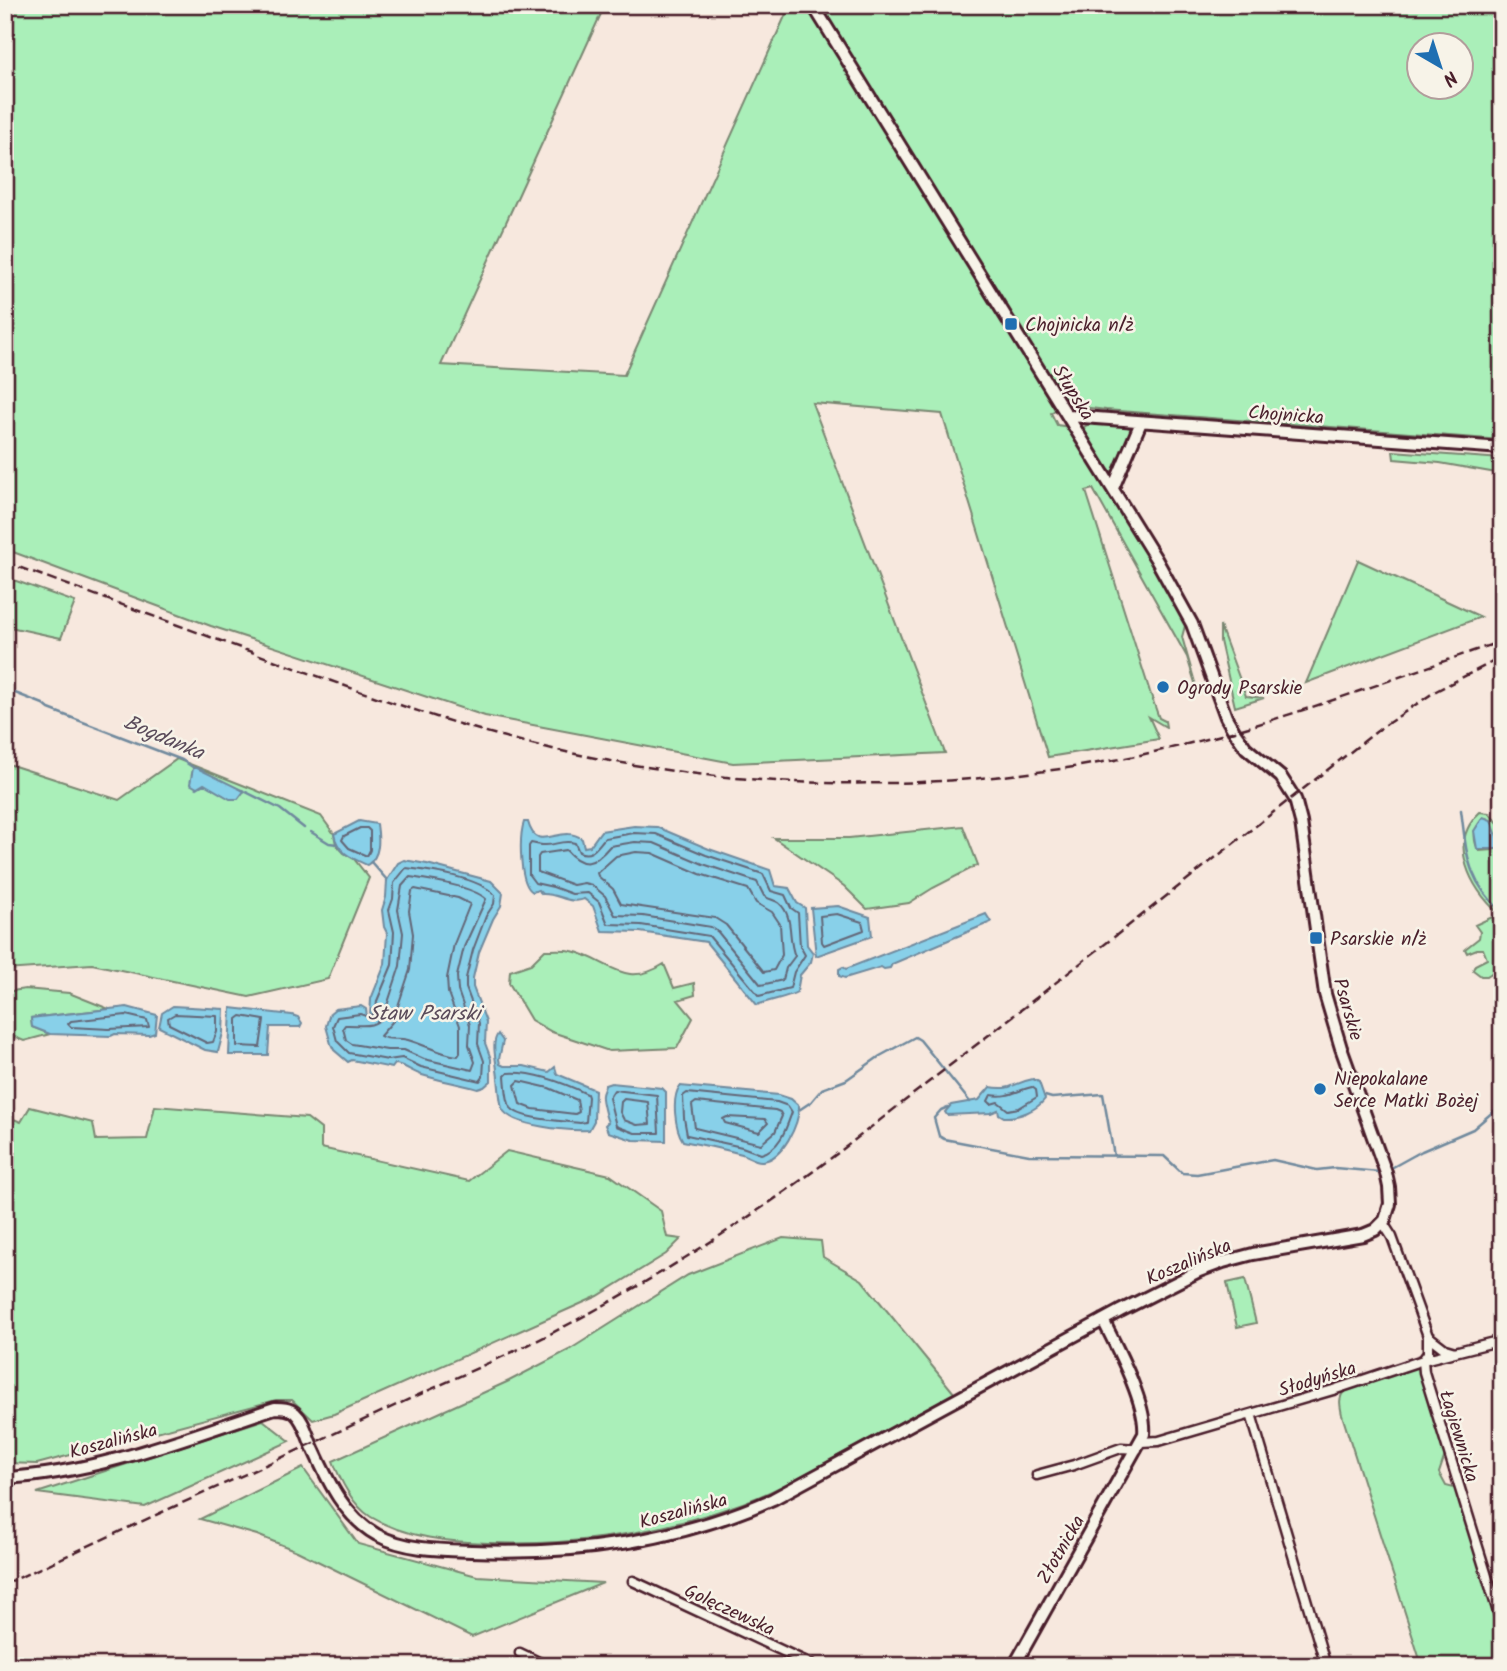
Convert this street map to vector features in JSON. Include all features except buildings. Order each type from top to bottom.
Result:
[{"type":"street","name":"Słupska","points":[[813,5],[1156,558],[1192,624],[1226,717],[1237,737]]},
{"type":"street","name":"Chojnicka","points":[[1069,416],[1502,448]]},
{"type":"street","points":[[1113,488],[1141,422]]},
{"type":"street","name":"Psarskie","points":[[1237,737],[1281,777],[1297,806],[1325,994],[1341,1048],[1388,1180],[1390,1203],[1383,1223]]},
{"type":"street","points":[[1383,1223],[1392,1237],[1428,1336],[1455,1352]]},
{"type":"street","name":"Koszalińska","points":[[5,1478],[60,1472],[102,1463],[282,1408],[291,1411],[300,1420],[329,1483],[341,1501],[360,1522],[382,1537],[407,1545],[441,1550],[542,1552],[594,1548],[694,1528],[774,1499],[1157,1291],[1223,1262],[1253,1254],[1354,1238],[1375,1230],[1383,1223]]},
{"type":"street","name":"Złotnicka","points":[[1014,1666],[1139,1446],[1145,1425],[1143,1411],[1103,1320]]},
{"type":"street","name":"Łagiewnicka","points":[[1428,1336],[1427,1353],[1423,1360],[1428,1387],[1502,1625]]},
{"type":"street","name":"Słodyńska","points":[[1139,1446],[1423,1360],[1502,1340]]},
{"type":"street","points":[[1251,1414],[1326,1666]]},
{"type":"street","points":[[1037,1475],[1121,1448],[1139,1446]]},
{"type":"street","name":"Golęczewska","points":[[633,1581],[815,1666]]},
{"type":"street","points":[[520,1653],[547,1666]]},
{"type":"green space","points":[[5,5],[605,5],[441,365],[624,375],[790,5],[1502,5],[1502,440],[1106,410],[1082,407],[1069,399],[1051,413],[1057,425],[1070,427],[1154,561],[1186,622],[1182,637],[1196,686],[1187,657],[1093,489],[1086,491],[1150,692],[1159,718],[1165,721],[1166,727],[1149,717],[1159,739],[1048,757],[942,414],[812,403],[945,753],[733,763],[485,716],[211,626],[5,549]]},
{"type":"green space","points":[[1091,423],[1121,425],[1133,429],[1114,472],[1108,470],[1084,434],[1084,427]]},
{"type":"green space","points":[[1393,451],[1502,459],[1502,474],[1440,463],[1394,459]]},
{"type":"green space","points":[[1358,560],[1481,617],[1306,683]]},
{"type":"green space","points":[[5,577],[75,602],[61,638],[5,626]]},
{"type":"green space","points":[[1220,626],[1246,696],[1264,698],[1235,707],[1220,641]]},
{"type":"green space","points":[[177,759],[321,816],[334,834],[336,844],[354,859],[369,878],[328,979],[249,997],[92,964],[5,970],[5,763],[119,800]]},
{"type":"green space","points":[[1480,812],[1489,813],[1502,827],[1502,966],[1487,976],[1481,976],[1473,970],[1475,965],[1487,959],[1483,949],[1467,953],[1465,949],[1479,938],[1480,932],[1475,925],[1499,914],[1479,892],[1466,865],[1465,838],[1470,825]],"holes":[[[1488,819],[1500,844],[1493,850],[1479,851],[1475,842],[1476,829],[1481,821]]]},
{"type":"green space","points":[[963,826],[978,865],[909,903],[867,909],[844,886],[774,838],[849,838]]},
{"type":"green space","points":[[545,950],[572,951],[627,973],[638,974],[664,964],[674,988],[694,983],[695,995],[678,1000],[693,1018],[677,1048],[609,1051],[552,1032],[531,1020],[509,983],[510,971],[531,964]]},
{"type":"green space","points":[[25,989],[69,993],[109,1009],[31,1018],[32,1027],[50,1034],[24,1041],[5,1033],[5,992]]},
{"type":"green space","points":[[5,1103],[11,1118],[21,1122],[30,1107],[93,1123],[96,1140],[147,1139],[155,1106],[307,1118],[321,1129],[321,1148],[469,1181],[507,1151],[610,1175],[661,1211],[667,1237],[681,1239],[666,1254],[598,1296],[334,1414],[313,1420],[292,1400],[276,1400],[37,1464],[5,1463]]},
{"type":"green space","points":[[783,1238],[821,1241],[823,1257],[862,1280],[954,1393],[755,1498],[650,1530],[586,1540],[522,1543],[428,1538],[399,1530],[371,1517],[358,1506],[343,1484],[333,1461],[509,1381],[569,1350],[688,1275]]},
{"type":"green space","points":[[1245,1279],[1256,1323],[1237,1327],[1227,1283]]},
{"type":"green space","points":[[1419,1364],[1446,1452],[1439,1473],[1446,1486],[1458,1489],[1502,1631],[1502,1666],[1422,1666],[1342,1415],[1340,1399],[1345,1390]]},
{"type":"green space","points":[[263,1420],[290,1441],[145,1507],[37,1493]]},
{"type":"green space","points":[[303,1468],[358,1544],[477,1576],[603,1583],[472,1637],[297,1551],[257,1535],[200,1519]]},
{"type":"water","points":[[193,768],[244,791],[238,799],[230,799],[204,784],[197,788],[190,784]]},
{"type":"water","points":[[1483,817],[1491,820],[1500,844],[1497,849],[1477,849],[1474,831]]},
{"type":"water","points":[[359,821],[377,824],[377,852],[372,862],[367,865],[342,850],[334,834]]},
{"type":"water","points":[[524,822],[528,822],[537,837],[574,835],[582,839],[584,847],[590,846],[601,831],[634,826],[657,827],[770,870],[775,886],[789,888],[797,903],[805,908],[807,945],[813,953],[811,962],[800,975],[797,992],[757,1005],[706,942],[640,932],[602,931],[593,906],[584,899],[573,901],[542,894],[538,890],[533,892],[528,888],[523,871],[521,838]]},
{"type":"water","name":"Staw Psarski","points":[[404,860],[491,881],[503,893],[501,906],[479,952],[473,978],[473,987],[486,1022],[485,1043],[491,1059],[491,1081],[484,1087],[478,1089],[429,1077],[395,1064],[392,1068],[352,1060],[348,1062],[331,1044],[326,1026],[330,1013],[335,1009],[361,1006],[366,1009],[367,1017],[370,1016],[371,999],[385,964],[387,933],[382,910],[387,880],[398,863]]},
{"type":"water","points":[[838,906],[870,917],[872,936],[816,956],[811,908]]},
{"type":"water","points":[[986,914],[991,922],[892,964],[890,968],[881,967],[845,978],[839,976],[839,969],[843,967],[846,969]]},
{"type":"water","points":[[173,1006],[224,1009],[223,1033],[218,1052],[205,1050],[159,1027],[162,1013]]},
{"type":"water","points":[[127,1007],[157,1015],[155,1033],[111,1036],[50,1034],[32,1027],[31,1018]]},
{"type":"water","points":[[231,1008],[292,1015],[298,1017],[302,1023],[300,1027],[270,1027],[268,1055],[229,1055]]},
{"type":"water","points":[[498,1034],[503,1041],[500,1064],[549,1072],[555,1067],[557,1074],[595,1090],[594,1121],[589,1130],[528,1124],[507,1114],[501,1104],[495,1056]]},
{"type":"water","points":[[1033,1079],[1039,1082],[1045,1099],[1027,1112],[1004,1117],[998,1110],[991,1113],[947,1115],[945,1112],[951,1105],[979,1100],[990,1087],[1008,1087]]},
{"type":"water","points":[[611,1083],[662,1088],[666,1092],[666,1141],[633,1140],[608,1132],[602,1095],[605,1085]]},
{"type":"water","points":[[680,1086],[779,1095],[791,1099],[799,1106],[799,1113],[783,1148],[769,1159],[757,1161],[735,1152],[683,1141],[675,1114]]},
{"type":"waterway","name":"Bogdanka","points":[[5,689],[49,709],[182,760],[194,768]]},
{"type":"waterway","name":"Bogdanka","points":[[242,790],[280,809],[304,828]]},
{"type":"waterway","points":[[1461,810],[1470,866],[1481,888],[1502,912]]},
{"type":"waterway","name":"Bogdanka","points":[[311,832],[329,843],[337,844]]},
{"type":"waterway","name":"Bogdanka","points":[[371,862],[387,880]]},
{"type":"waterway","points":[[799,1110],[811,1102],[822,1089],[846,1080],[880,1056],[915,1037],[970,1102]]},
{"type":"waterway","points":[[1045,1096],[1052,1098],[1103,1094],[1114,1156]]},
{"type":"waterway","points":[[1393,1167],[1473,1129],[1502,1104]]},
{"type":"waterway","points":[[948,1107],[934,1118],[939,1136],[944,1139],[1029,1155],[1164,1156],[1182,1173],[1197,1174],[1273,1160],[1317,1170],[1335,1168],[1379,1172]]},
{"type":"railway","points":[[5,562],[366,694],[489,733],[593,758],[668,770],[817,783],[892,783],[1041,772],[1165,750],[1262,723],[1502,641]]},
{"type":"railway","points":[[5,1584],[530,1344],[610,1302],[688,1256],[838,1153],[1381,728],[1436,691],[1502,657]]},
{"type":"place","name":"Chojnicka n/ż","points":[[1011,324]]},
{"type":"place","name":"Ogrody Psarskie","points":[[1163,687]]},
{"type":"place","name":"Psarskie n/ż","points":[[1316,938]]},
{"type":"place","name":"Niepokalane Serce Matki Bożej","points":[[1320,1089]]}]
